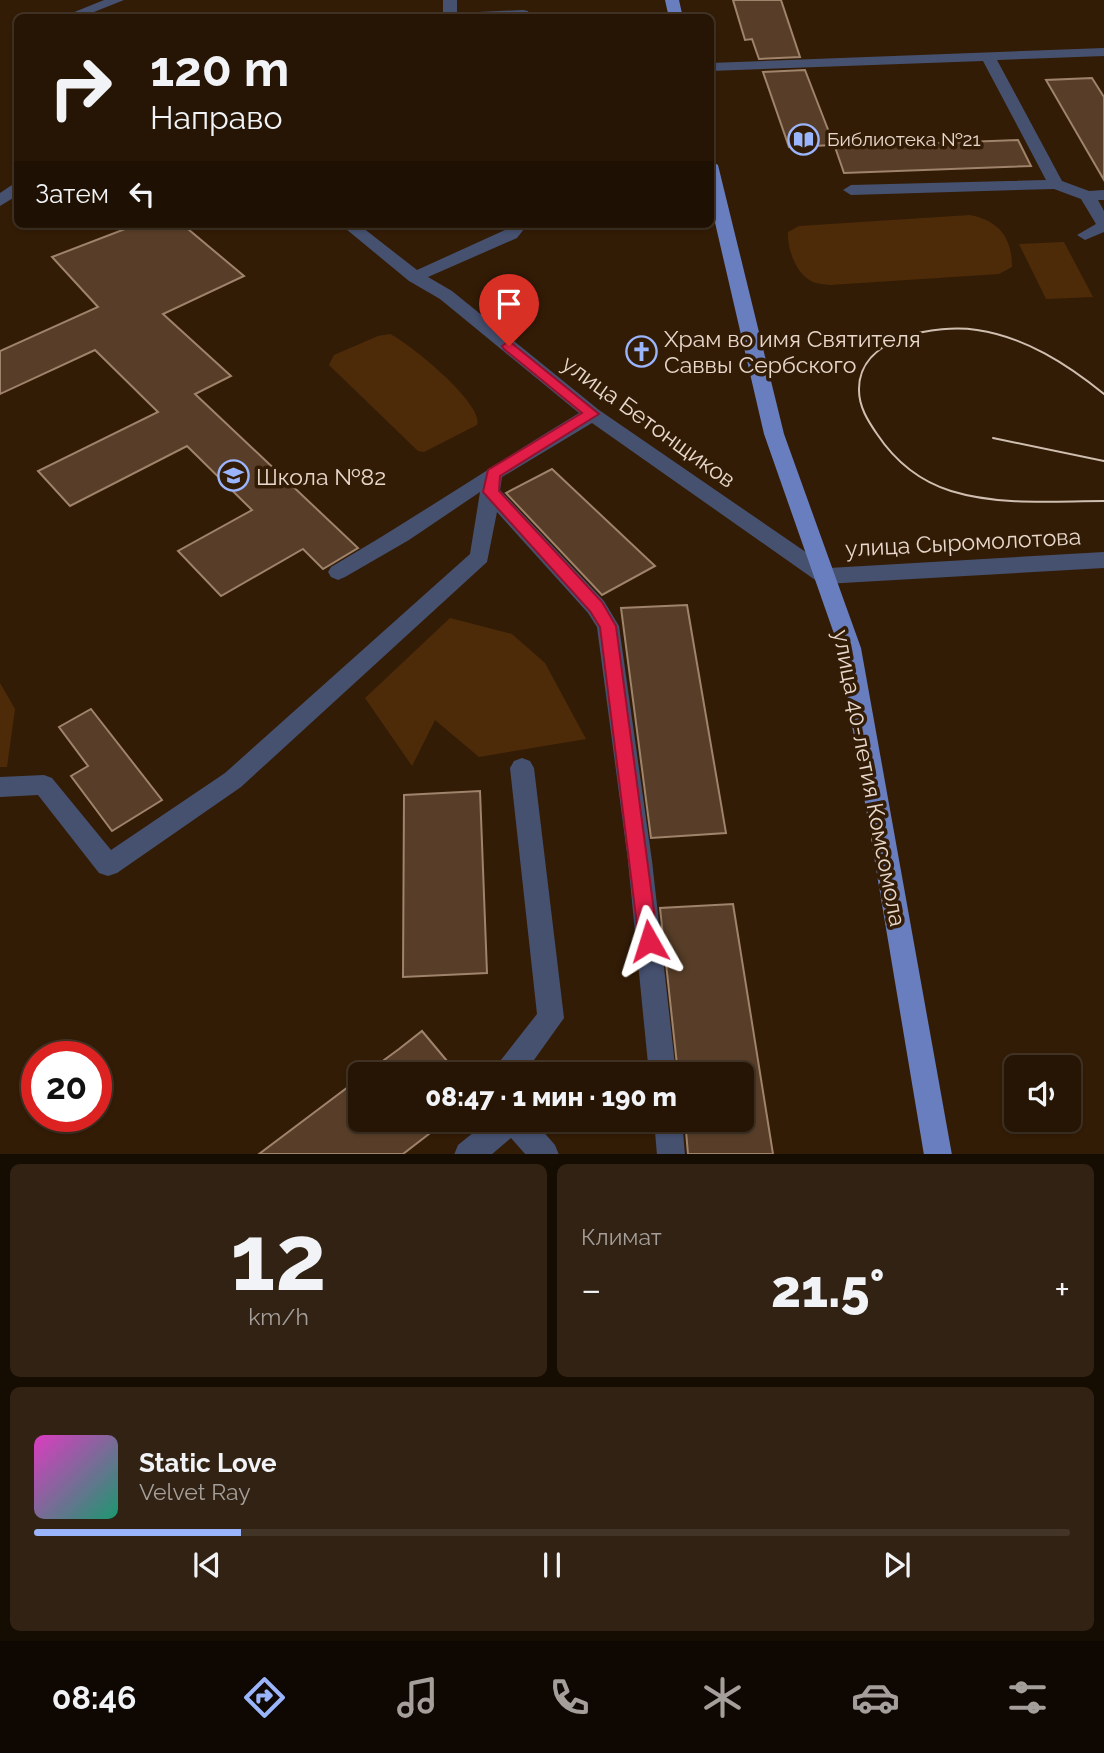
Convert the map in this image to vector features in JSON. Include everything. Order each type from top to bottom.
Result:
[{"type":"main road","name":"улица 40-летия Комсомола","points":[[714,182],[774,435],[850,648],[938,1154]]},
{"type":"street","points":[[79,12],[117,0]]},
{"type":"street","points":[[714,67],[1104,52]]},
{"type":"street","points":[[988,57],[1056,184]]},
{"type":"street","points":[[851,190],[1056,184],[1096,195],[1104,225],[1085,235]]},
{"type":"street","points":[[0,201],[14,189]]},
{"type":"street","name":"улица Бетонщиков","points":[[353,228],[415,277],[446,295],[592,414],[825,576]]},
{"type":"street","points":[[415,277],[512,234],[515,228]]},
{"type":"street","points":[[338,572],[492,483],[592,414]]},
{"type":"street","points":[[0,787],[44,785],[108,865],[233,780],[480,557],[492,483]]},
{"type":"street","points":[[492,483],[596,607],[608,626],[640,861],[662,1062]]},
{"type":"street","name":"улица Сыромолотова","points":[[825,576],[1104,560]]},
{"type":"street","points":[[516,1062],[551,1018],[522,768]]},
{"type":"street","points":[[468,1154],[497,1132]]},
{"type":"street","points":[[524,1132],[545,1154]]},
{"type":"street","points":[[669,1132],[671,1154]]},
{"type":"shaded area","points":[[970,215],[989,221],[1002,232],[1010,247],[1012,267],[999,274],[830,285],[807,278],[797,267],[789,246],[788,232],[799,226]]},
{"type":"shaded area","points":[[1064,242],[1093,297],[1046,299],[1019,244]]},
{"type":"shaded area","points":[[390,334],[428,361],[458,389],[476,415],[477,425],[424,452],[418,451],[329,365],[334,355],[378,336]]},
{"type":"shaded area","points":[[450,618],[512,634],[545,663],[586,739],[479,757],[435,720],[412,766],[365,698]]},
{"type":"shaded area","points":[[0,683],[15,709],[7,767],[0,767]]},
{"type":"building","points":[[733,0],[781,0],[800,57],[759,59],[752,39],[745,40]]},
{"type":"building","points":[[805,70],[834,145],[789,147],[763,72]]},
{"type":"building","points":[[1092,78],[1104,97],[1104,180],[1046,80]]},
{"type":"building","points":[[1018,140],[1031,166],[844,173],[835,147]]},
{"type":"building","points":[[128,228],[187,228],[244,276],[163,314],[231,376],[195,394],[358,548],[323,569],[303,549],[221,596],[178,551],[252,510],[187,446],[70,506],[38,471],[158,412],[95,350],[0,394],[0,351],[98,307],[52,257]]},
{"type":"building","points":[[552,469],[655,566],[602,595],[506,493]]},
{"type":"building","points":[[687,605],[726,833],[651,838],[621,608]]},
{"type":"building","points":[[91,709],[162,800],[112,831],[71,776],[88,766],[59,727]]},
{"type":"building","points":[[480,791],[487,973],[403,977],[404,795]]},
{"type":"building","points":[[733,904],[773,1154],[688,1154],[686,1132],[754,1132],[754,1062],[677,1062],[660,908]]},
{"type":"building","points":[[422,1031],[448,1062],[381,1062]]},
{"type":"building","points":[[348,1087],[348,1132],[431,1132],[403,1154],[259,1154]]},
{"type":"tram line","points":[[1104,394],[1060,362],[1029,345],[995,334],[961,329],[922,332],[886,346],[872,357],[862,372],[859,390],[865,414],[884,444],[909,469],[939,487],[970,496],[1007,501],[1104,501]]},
{"type":"tram line","points":[[993,438],[1104,461]]},
{"type":"place","name":"Библиотека №21","points":[[804,139]]},
{"type":"place","name":"Храм во имя Святителя Саввы Сербского","points":[[641,351]]},
{"type":"place","name":"Школа №82","points":[[233,476]]},
{"type":"route","points":[[509,346],[592,414],[493,474],[491,492],[596,607],[608,626],[649,941]]}]
